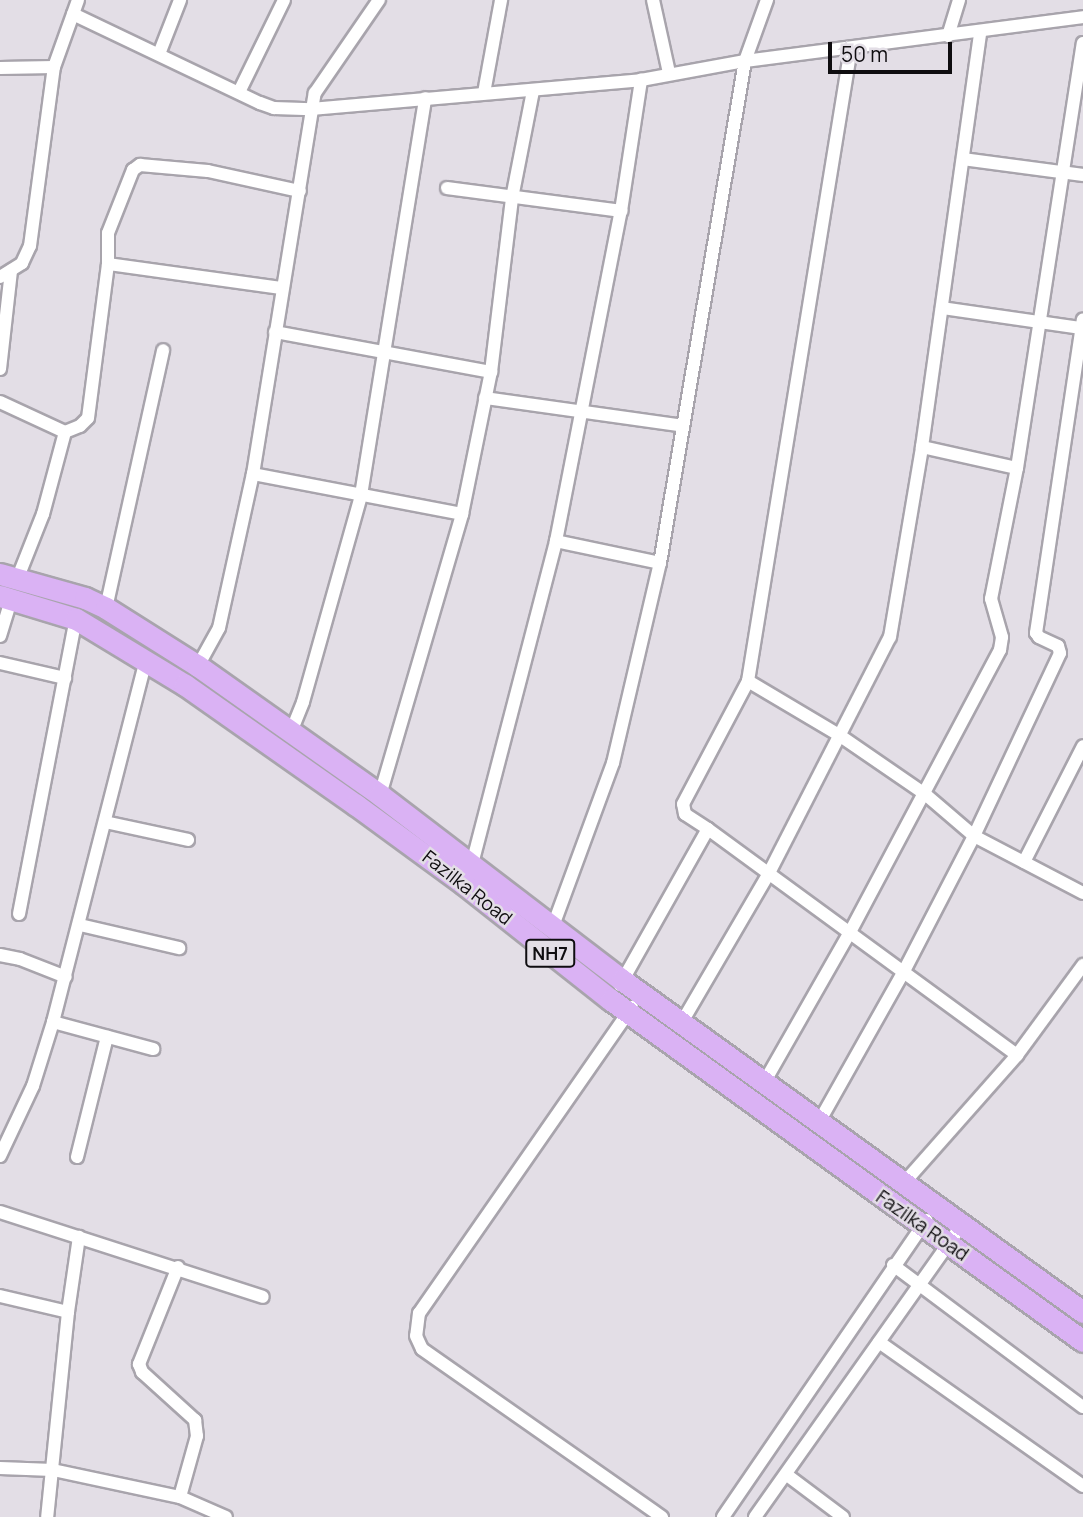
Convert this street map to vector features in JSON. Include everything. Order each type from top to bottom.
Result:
[{"type":"highway","name":"Fazilka Road","points":[[9,576],[106,608],[198,666],[380,795],[622,980],[1083,1312]]},
{"type":"highway","name":"Fazilka Road","points":[[6,598],[76,619],[146,660],[464,884],[620,1006],[1083,1341]]},
{"type":"street","points":[[0,369],[6,274],[22,263],[30,246],[54,67],[78,0]]},
{"type":"street","points":[[159,54],[180,0]]},
{"type":"street","points":[[239,92],[284,0]]},
{"type":"street","points":[[198,666],[219,628],[253,474],[311,109],[321,80],[379,0]]},
{"type":"street","points":[[484,93],[501,0]]},
{"type":"street","points":[[653,0],[668,73]]},
{"type":"street","points":[[553,926],[612,763],[660,563],[745,61],[767,0]]},
{"type":"street","points":[[948,36],[959,0]]},
{"type":"street","points":[[73,14],[274,108],[311,109],[641,80],[745,61],[1083,17]]},
{"type":"street","points":[[682,1022],[768,875],[890,637],[922,447],[980,32]]},
{"type":"street","points":[[765,1081],[849,934],[1000,650],[1002,637],[991,599],[1017,468],[1083,43]]},
{"type":"street","points":[[851,48],[748,681],[683,804],[685,814],[1017,1055]]},
{"type":"street","points":[[0,68],[54,67]]},
{"type":"street","points":[[472,864],[556,541],[621,211],[641,80]]},
{"type":"street","points":[[380,795],[462,514],[491,372],[512,198],[533,91]]},
{"type":"street","points":[[291,732],[303,702],[361,495],[382,351],[425,98]]},
{"type":"street","points":[[963,159],[1083,175]]},
{"type":"street","points":[[0,402],[65,432],[85,423],[88,418],[108,264],[108,233],[133,170],[140,165],[208,171],[300,191]]},
{"type":"street","points":[[447,188],[621,211]]},
{"type":"street","points":[[108,264],[282,288]]},
{"type":"street","points":[[819,1122],[903,973],[974,836],[1060,653],[1058,646],[1039,638],[1036,633],[1082,323],[1039,324],[942,308]]},
{"type":"street","points":[[275,332],[491,372]]},
{"type":"street","points":[[106,608],[163,350]]},
{"type":"street","points":[[485,398],[683,426]]},
{"type":"street","points":[[9,576],[43,514],[65,432]]},
{"type":"street","points":[[922,447],[1017,468]]},
{"type":"street","points":[[253,474],[462,514]]},
{"type":"street","points":[[556,541],[660,563]]},
{"type":"street","points":[[0,636],[6,598]]},
{"type":"street","points":[[19,914],[76,619]]},
{"type":"street","points":[[0,1156],[33,1086],[53,1022],[146,660]]},
{"type":"street","points":[[0,663],[65,678]]},
{"type":"street","points":[[748,681],[839,735],[925,794],[974,836],[1083,893]]},
{"type":"street","points":[[1024,862],[1083,746]]},
{"type":"street","points":[[105,822],[188,840]]},
{"type":"street","points":[[620,1006],[622,980],[708,829]]},
{"type":"street","points":[[80,925],[179,948]]},
{"type":"street","points":[[0,955],[20,959],[66,977]]},
{"type":"street","points":[[903,1184],[1017,1055],[1083,965]]},
{"type":"street","points":[[642,992],[620,1006],[419,1313],[416,1336],[422,1349],[662,1517]]},
{"type":"street","points":[[53,1022],[153,1049]]},
{"type":"street","points":[[77,1157],[107,1037]]},
{"type":"street","points":[[723,1517],[893,1265],[937,1206]]},
{"type":"street","points":[[0,1212],[178,1267],[263,1297]]},
{"type":"street","points":[[755,1517],[962,1226]]},
{"type":"street","points":[[47,1517],[68,1312],[79,1237]]},
{"type":"street","points":[[893,1265],[1083,1407]]},
{"type":"street","points":[[178,1267],[139,1364],[142,1372],[195,1420],[197,1436],[180,1497]]},
{"type":"street","points":[[0,1296],[68,1312]]},
{"type":"street","points":[[879,1342],[1083,1486]]},
{"type":"street","points":[[0,1468],[53,1470],[180,1497],[226,1517]]},
{"type":"street","points":[[787,1475],[844,1517]]}]
